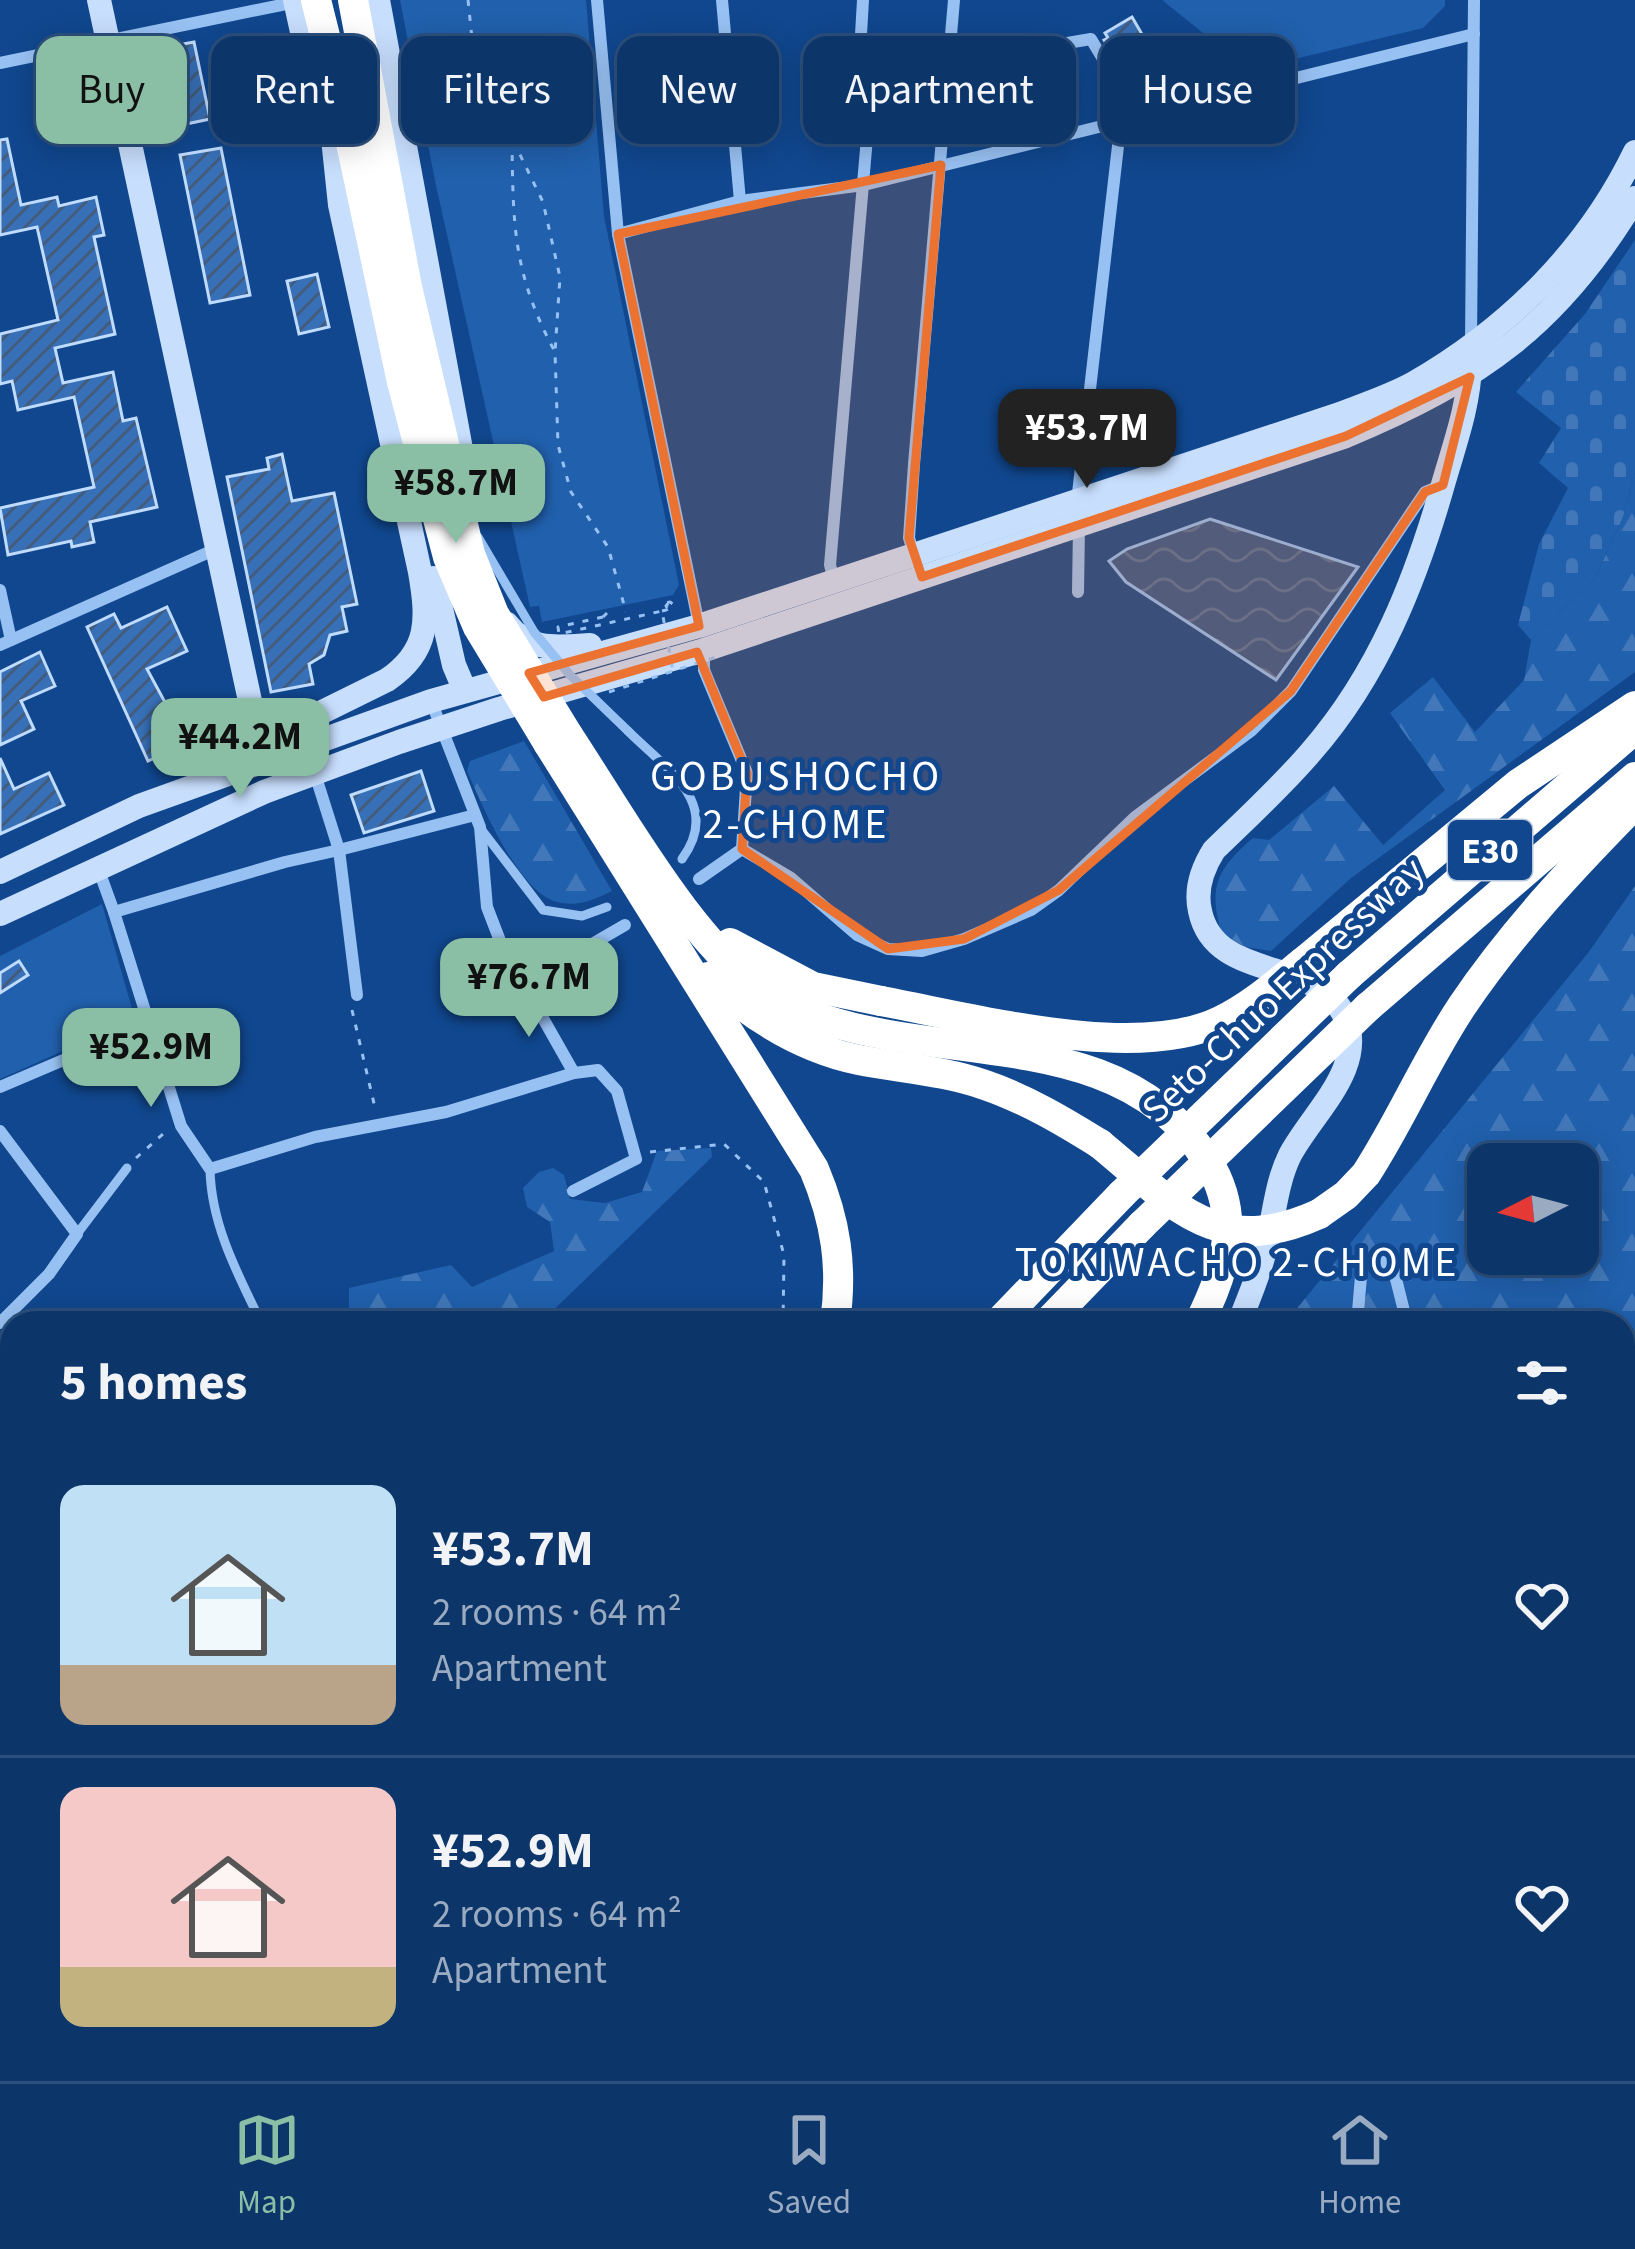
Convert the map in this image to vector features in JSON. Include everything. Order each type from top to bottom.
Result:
[{"type":"highway","points":[[307,0],[347,124],[402,382],[448,557],[499,666],[686,912],[725,959],[774,999],[878,1036],[1071,1064],[1117,1080],[1169,1112],[1197,1143],[1219,1179],[1228,1209],[1225,1264],[1204,1311]]},
{"type":"highway","points":[[352,0],[366,88],[449,478],[470,554],[494,614],[558,739],[677,949],[779,1108],[820,1184],[835,1226],[840,1260],[837,1311]]},
{"type":"highway","points":[[686,912],[776,970],[813,987],[1075,1035],[1152,1039],[1217,1023],[1251,1004],[1517,784],[1635,706]]},
{"type":"highway","name":"Seto-Chuo Expressway","points":[[1010,1311],[1122,1194],[1349,975],[1635,729]]},
{"type":"highway","name":"Seto-Chuo Expressway","points":[[1059,1311],[1368,1007],[1635,777]]},
{"type":"highway","points":[[677,949],[730,998],[780,1031],[854,1059],[981,1083],[1016,1096],[1100,1144],[1185,1213],[1216,1228],[1254,1232],[1289,1227],[1346,1195],[1366,1174],[1461,1007],[1572,868],[1635,804]]},
{"type":"street","points":[[99,0],[107,36]]},
{"type":"street","points":[[0,872],[261,750],[387,680],[411,661],[424,626],[424,593],[340,205],[307,0],[128,36]]},
{"type":"street","points":[[378,0],[481,568],[484,643],[465,691],[442,728]]},
{"type":"street","points":[[597,0],[618,234],[706,644],[704,670],[747,773],[742,849]]},
{"type":"street","points":[[722,0],[740,201]]},
{"type":"street","points":[[860,36],[862,0]]},
{"type":"street","points":[[950,36],[954,0]]},
{"type":"street","points":[[1242,1311],[1264,1253],[1288,1160],[1347,1064],[1348,1029],[1343,1013],[1319,988],[1234,956],[1216,943],[1199,908],[1203,868],[1214,850],[1314,749],[1364,678],[1399,615],[1443,485],[1470,376],[1474,0]]},
{"type":"street","points":[[1295,79],[1474,34]]},
{"type":"street","points":[[1076,42],[1091,39],[1100,54]]},
{"type":"street","points":[[0,63],[36,55]]},
{"type":"street","points":[[618,234],[740,201],[864,185],[1100,128]]},
{"type":"street","points":[[130,144],[261,750]]},
{"type":"street","points":[[835,594],[830,565],[867,144]]},
{"type":"street","points":[[915,567],[910,520],[942,144]]},
{"type":"street","points":[[1078,592],[1078,514],[1121,144]]},
{"type":"street","points":[[1078,514],[1411,385],[1524,304],[1555,272],[1588,229],[1635,152]]},
{"type":"street","points":[[0,914],[315,773],[706,644],[915,567],[1346,436],[1421,405],[1470,376],[1540,323],[1609,242],[1635,198]]},
{"type":"street","points":[[388,425],[434,577],[458,679],[465,691],[499,709]]},
{"type":"street","points":[[742,849],[791,878],[856,935],[888,949],[922,951],[964,940],[1031,910],[1135,817],[1251,730],[1291,691],[1425,492],[1443,485]]},
{"type":"street","points":[[0,590],[6,643],[216,549]]},
{"type":"street","points":[[481,568],[501,616],[524,641],[555,647],[706,644]]},
{"type":"street","points":[[261,750],[637,643]]},
{"type":"street","points":[[431,701],[478,821],[487,908],[502,946],[574,1073]]},
{"type":"street","points":[[315,773],[339,850],[356,995]]},
{"type":"street","points":[[113,912],[339,850],[478,821]]},
{"type":"street","points":[[699,879],[742,849]]},
{"type":"street","points":[[98,868],[182,1126],[210,1169],[315,1137],[446,1112],[598,1070],[617,1091],[635,1159],[573,1191]]},
{"type":"street","points":[[525,983],[625,925]]},
{"type":"street","points":[[0,1088],[148,1024]]},
{"type":"street","points":[[0,1131],[77,1234],[49,1274],[12,1311]]},
{"type":"street","points":[[1357,1311],[1362,1265],[1376,1259],[1393,1268],[1404,1311]]},
{"type":"lane","points":[[449,478],[534,632],[686,790],[698,822],[682,860]]},
{"type":"lane","points":[[478,821],[543,910],[583,916],[607,907]]},
{"type":"lane","points":[[77,1234],[127,1168]]},
{"type":"lane","points":[[210,1169],[216,1218],[256,1311]]},
{"type":"path","points":[[468,0],[472,36]]},
{"type":"path","points":[[512,144],[513,239],[530,305],[555,352]]},
{"type":"path","points":[[515,144],[543,202],[560,277],[555,352],[558,445],[572,492],[608,547],[626,612]]},
{"type":"path","points":[[605,615],[558,627],[559,634],[669,605]]},
{"type":"path","points":[[662,610],[673,671]]},
{"type":"path","points":[[592,698],[673,671],[706,644]]},
{"type":"path","points":[[356,995],[349,999],[379,1125]]},
{"type":"path","points":[[127,1168],[156,1136],[182,1126]]},
{"type":"path","points":[[635,1159],[648,1152],[724,1144],[764,1182],[784,1255],[783,1311]]},
{"type":"highlighted area","points":[[941,165],[909,538],[922,577],[1346,436],[1470,377],[1443,485],[1425,492],[1291,691],[1059,890],[964,939],[888,949],[742,849],[747,773],[697,652],[544,697],[529,673],[699,626],[618,234]]},
{"type":"green space","points":[[400,0],[586,0],[589,36],[407,36]]},
{"type":"green space","points":[[1162,0],[1445,0],[1445,6],[1423,28],[1295,59],[1295,36],[1207,36]]},
{"type":"green space","points":[[593,84],[604,216],[679,585],[673,595],[542,622],[539,606],[530,607],[428,144],[593,144]]},
{"type":"green space","points":[[1635,240],[1635,472],[1623,517],[1595,578],[1531,640],[1518,625],[1539,544],[1568,488],[1539,463],[1561,428],[1516,392],[1585,314]]},
{"type":"green space","points":[[1635,472],[1635,672],[1351,878],[1271,951],[1245,947],[1222,935],[1216,904],[1218,881],[1253,838],[1269,840],[1334,786],[1383,845],[1445,790],[1390,713],[1433,677],[1475,732],[1524,680],[1531,640],[1595,578],[1623,517]]},
{"type":"green space","points":[[524,741],[612,891],[585,902],[557,902],[529,883],[503,846],[467,771],[470,761]]},
{"type":"green space","points":[[1635,886],[1635,1311],[1295,1311],[1588,953]]},
{"type":"green space","points":[[102,904],[135,1019],[0,1079],[0,956]]},
{"type":"green space","points":[[711,1148],[712,1157],[552,1311],[349,1311],[349,1288],[451,1265],[472,1287],[554,1251],[550,1222],[527,1207],[523,1188],[539,1172],[553,1168],[564,1175],[570,1199],[605,1203],[642,1192],[657,1151]]},
{"type":"water","points":[[1210,519],[1358,567],[1276,680],[1126,582],[1109,561],[1127,549]]},
{"type":"building","points":[[1132,17],[1143,36],[1107,36]]},
{"type":"building","points":[[194,42],[210,119],[187,124],[187,43]]},
{"type":"building","points":[[7,139],[21,205],[57,197],[59,206],[96,197],[104,235],[94,237],[115,334],[55,348],[63,383],[113,372],[123,421],[136,418],[157,507],[90,522],[94,542],[72,547],[71,541],[8,555],[0,508],[94,487],[74,397],[18,410],[12,381],[0,384],[0,334],[58,320],[37,227],[0,235],[0,140]]},
{"type":"building","points":[[221,148],[250,295],[210,303],[180,155]]},
{"type":"building","points":[[317,274],[329,327],[299,334],[287,281]]},
{"type":"building","points":[[282,454],[292,501],[334,493],[357,604],[342,607],[347,631],[330,635],[324,655],[309,664],[313,684],[271,692],[227,477],[269,469],[267,458]]},
{"type":"building","points":[[167,607],[187,651],[147,669],[187,743],[148,761],[87,627],[114,614],[121,628]]},
{"type":"building","points":[[40,652],[55,686],[21,701],[34,729],[0,745],[0,672]]},
{"type":"building","points":[[0,758],[14,789],[49,773],[64,805],[0,834]]},
{"type":"building","points":[[421,771],[434,811],[364,833],[351,795]]},
{"type":"building","points":[[19,961],[28,975],[0,993],[0,973]]},
{"type":"district","name":"GOBUSHOCHO 2-CHOME","points":[[796,799]]},
{"type":"district","name":"TOKIWACHO 2-CHOME","points":[[1237,1261]]}]
